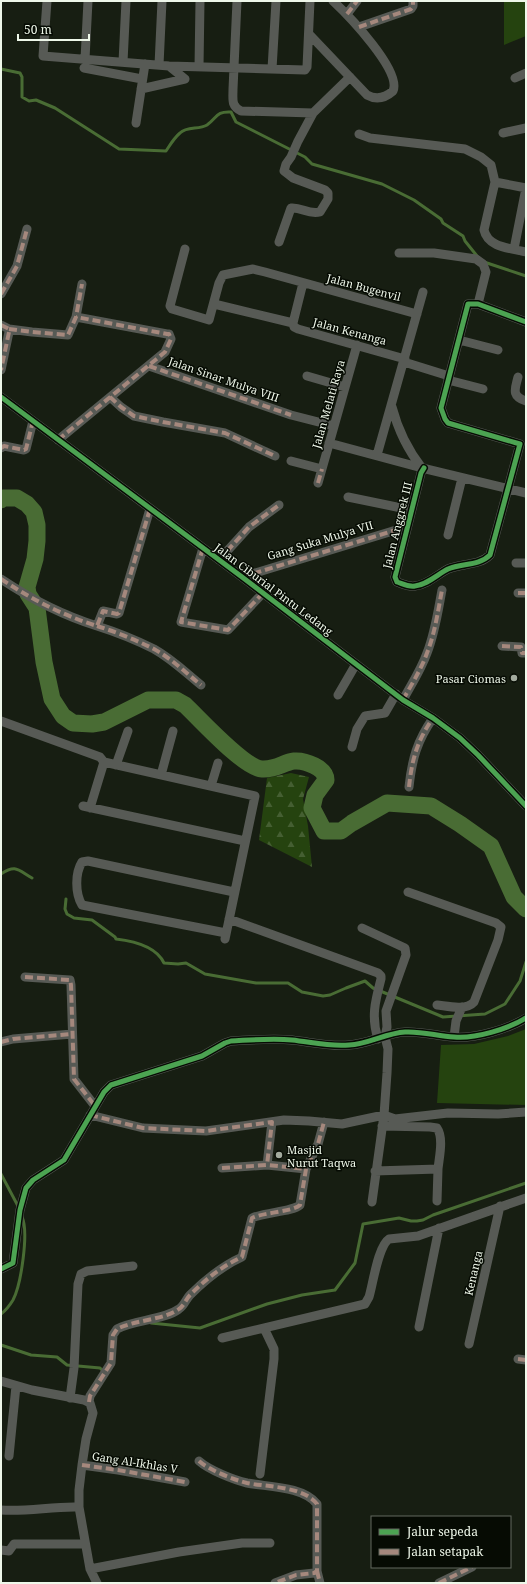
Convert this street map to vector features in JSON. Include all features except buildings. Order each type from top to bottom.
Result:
[{"type":"street","points":[[47,1],[43,56],[142,78]]},
{"type":"street","points":[[84,64],[88,1]]},
{"type":"street","points":[[123,62],[126,1]]},
{"type":"street","points":[[159,65],[162,1]]},
{"type":"street","points":[[198,67],[200,1]]},
{"type":"street","points":[[237,1],[233,68],[233,103],[235,108],[241,111],[313,113]]},
{"type":"street","points":[[272,69],[276,1]]},
{"type":"street","points":[[84,64],[123,62],[169,66],[305,70],[308,67],[310,1]]},
{"type":"street","points":[[309,34],[363,92],[372,98],[380,98],[390,93],[395,87],[389,69],[359,27],[333,1]]},
{"type":"street","points":[[347,14],[357,1]]},
{"type":"street","points":[[359,27],[411,9],[413,6],[413,1]]},
{"type":"street","points":[[136,123],[144,64]]},
{"type":"street","points":[[141,89],[185,79],[169,66]]},
{"type":"street","points":[[515,78],[526,73]]},
{"type":"street","points":[[279,242],[291,208],[295,207],[314,214],[320,212],[328,199],[328,193],[325,190],[293,178],[287,175],[284,171],[286,164],[313,113],[350,77]]},
{"type":"street","points":[[503,133],[526,128]]},
{"type":"street","points":[[359,134],[370,138],[465,149],[491,164],[495,182],[484,230],[485,235],[492,244],[526,252]]},
{"type":"street","points":[[495,182],[526,188],[514,249]]},
{"type":"street","points":[[1,294],[17,266],[27,229]]},
{"type":"street","points":[[185,249],[170,309],[209,320],[214,304]]},
{"type":"street","points":[[398,253],[434,253],[480,262],[483,264],[486,272],[478,304]]},
{"type":"street","name":"Jalan Bugenvil","points":[[214,304],[219,283],[223,275],[253,269],[417,314]]},
{"type":"street","points":[[293,323],[304,283]]},
{"type":"street","points":[[1,370],[5,327],[67,336],[76,317],[82,284]]},
{"type":"street","points":[[377,455],[423,292]]},
{"type":"street","name":"Jalan Kenanga","points":[[214,304],[293,323],[294,327],[298,329],[404,360],[449,378],[484,389]]},
{"type":"street","points":[[508,489],[520,444],[448,423],[441,408],[468,304],[478,304],[523,321]]},
{"type":"street","name":"Jalan Sinar Mulya VIII","points":[[58,440],[165,352],[171,339],[169,334],[76,317]]},
{"type":"street","points":[[459,340],[498,350]]},
{"type":"street","name":"Jalan Melati Raya","points":[[318,483],[356,345]]},
{"type":"street","name":"Jalan Sinar Mulya VIII","points":[[149,366],[292,415],[334,426]]},
{"type":"street","points":[[307,376],[345,387]]},
{"type":"street","points":[[518,376],[515,389],[516,395],[518,399],[526,401]]},
{"type":"street","name":"Jalan Ciburial Pintu Ledang","points":[[1,397],[242,577],[399,697],[433,718],[468,746],[526,806]]},
{"type":"street","points":[[110,397],[134,416],[225,433],[275,456]]},
{"type":"street","points":[[392,406],[400,432],[413,457],[423,468]]},
{"type":"street","points":[[1,448],[4,446],[24,450],[26,449],[33,421]]},
{"type":"street","points":[[329,443],[462,478],[526,493]]},
{"type":"street","points":[[291,461],[322,469]]},
{"type":"street","name":"Jalan Anggrek III","points":[[423,468],[420,473],[394,579],[396,582],[408,586],[417,586],[435,578],[449,568],[480,562],[490,555],[508,489]]},
{"type":"street","points":[[448,535],[462,478]]},
{"type":"street","points":[[348,497],[411,510]]},
{"type":"street","points":[[219,560],[249,528],[279,505]]},
{"type":"street","points":[[97,626],[103,611],[117,614],[119,613],[150,509]]},
{"type":"street","name":"Gang Suka Mulya VII","points":[[242,577],[406,527]]},
{"type":"street","points":[[203,548],[181,622],[228,630],[263,593]]},
{"type":"street","points":[[516,564],[526,563]]},
{"type":"street","points":[[1,579],[41,604],[67,616],[120,633],[155,650],[184,670],[201,685]]},
{"type":"street","points":[[352,747],[357,729],[365,716],[385,713],[421,667],[427,654],[437,620],[442,590]]},
{"type":"street","points":[[502,646],[521,647],[522,653],[526,653]]},
{"type":"street","points":[[338,695],[356,664]]},
{"type":"street","points":[[409,787],[413,761],[422,735],[433,718]]},
{"type":"street","points":[[1,721],[100,757],[104,762],[255,796],[225,936],[82,905],[78,898],[78,868],[82,862],[88,861],[234,892]]},
{"type":"street","points":[[116,765],[128,731]]},
{"type":"street","points":[[161,775],[173,731]]},
{"type":"street","points":[[104,762],[86,807],[245,841]]},
{"type":"street","points":[[211,786],[218,763]]},
{"type":"street","points":[[408,892],[496,923],[500,927],[498,940],[476,998],[471,1005],[462,1008],[436,1005]]},
{"type":"street","points":[[228,919],[378,973],[381,976],[374,1008],[374,1026],[388,1049],[384,1115],[375,1171],[372,1202]]},
{"type":"street","points":[[362,928],[404,948],[406,956],[386,1011],[387,1027],[382,1038]]},
{"type":"street","points":[[25,977],[70,980],[74,1079],[95,1106]]},
{"type":"street","points":[[454,1037],[456,1021],[462,1008]]},
{"type":"street","points":[[1,1269],[13,1263],[19,1230],[20,1210],[26,1188],[33,1180],[64,1160],[95,1106],[106,1089],[112,1085],[202,1056],[231,1041],[291,1040],[333,1046],[350,1045],[406,1032],[454,1037],[476,1036],[517,1024],[526,1018]]},
{"type":"street","points":[[1,1042],[12,1039],[72,1034]]},
{"type":"street","points":[[90,1115],[143,1128],[206,1131],[284,1120],[347,1124],[384,1115],[395,1119],[448,1113],[498,1114],[526,1112]]},
{"type":"street","points":[[267,1165],[272,1122]]},
{"type":"street","points":[[89,1402],[90,1396],[111,1363],[113,1335],[117,1329],[166,1315],[179,1309],[190,1295],[212,1275],[228,1263],[243,1255],[252,1218],[271,1212],[295,1208],[300,1205],[306,1169],[318,1144],[324,1122]]},
{"type":"street","points":[[382,1126],[437,1128],[440,1139],[437,1201]]},
{"type":"street","points":[[222,1168],[267,1165],[306,1169]]},
{"type":"street","points":[[375,1171],[438,1169]]},
{"type":"street","points":[[222,1338],[366,1304],[382,1249],[386,1241],[389,1239],[418,1236],[526,1198]]},
{"type":"street","name":"Kenanga","points":[[469,1344],[500,1206]]},
{"type":"street","points":[[419,1327],[439,1228]]},
{"type":"street","points":[[70,1398],[74,1366],[78,1284],[81,1274],[87,1271],[133,1266]]},
{"type":"street","points":[[260,1474],[274,1359],[274,1349],[264,1328]]},
{"type":"street","points":[[1,1381],[16,1386],[84,1400],[89,1402],[93,1408],[93,1416],[86,1439],[82,1466],[79,1490],[79,1507],[90,1569],[96,1583]]},
{"type":"street","points":[[9,1456],[16,1386]]},
{"type":"street","points":[[199,1461],[213,1469],[246,1482],[297,1491],[305,1494],[315,1501],[318,1507],[317,1571],[320,1583]]},
{"type":"street","name":"Gang Al-Ikhlas V","points":[[82,1466],[118,1470],[185,1482]]},
{"type":"street","points":[[1,1510],[20,1511],[59,1506],[79,1507]]},
{"type":"street","points":[[90,1569],[179,1552],[242,1543],[270,1543]]},
{"type":"street","points":[[1,1550],[9,1551],[14,1544],[85,1544]]},
{"type":"street","points":[[439,1583],[470,1568]]},
{"type":"street","points":[[275,1583],[296,1575],[314,1573],[317,1571]]},
{"type":"green space","points":[[504,1],[526,1],[526,36],[504,45]]},
{"type":"green space","points":[[291,773],[309,777],[303,799],[308,826],[312,867],[259,840],[267,778]]},
{"type":"green space","points":[[526,1029],[526,1105],[437,1103],[441,1045],[474,1044],[508,1036]]},
{"type":"waterway","points":[[1,69],[20,73],[22,77],[22,97],[29,101],[36,100],[55,108],[119,149],[166,151],[176,137],[183,131],[207,125],[219,114],[231,112],[236,122],[305,157],[312,164],[382,184],[414,200],[441,219],[443,223],[463,236],[465,241],[477,256]]},
{"type":"waterway","points":[[484,262],[526,276]]},
{"type":"waterway","points":[[1,500],[3,498],[17,498],[27,504],[34,512],[37,525],[37,541],[35,559],[27,587],[28,594],[37,608],[44,662],[52,699],[63,716],[73,723],[92,724],[104,722],[148,700],[176,700],[185,705],[244,761],[254,767],[267,769],[290,762],[299,761],[309,763],[319,768],[323,772],[326,780],[315,795],[312,808],[324,831],[341,831],[387,803],[431,806],[491,846],[514,897],[526,909]]},
{"type":"waterway","points":[[1,874],[10,869],[17,869],[32,878]]},
{"type":"waterway","points":[[66,899],[65,909],[67,914],[74,918],[92,920],[116,939],[130,941],[150,948],[156,952],[164,963],[186,963],[205,974],[256,983],[288,983],[302,992],[323,996],[330,995],[365,981],[373,988],[443,1017],[485,1014],[505,1004],[520,981],[526,962]]},
{"type":"waterway","points":[[1,1174],[19,1208]]},
{"type":"waterway","points":[[151,1323],[200,1328],[267,1304],[302,1295],[335,1290],[355,1263],[363,1224],[399,1218],[411,1221],[423,1220],[433,1215],[526,1183]]},
{"type":"waterway","points":[[1,1314],[13,1300],[19,1283],[25,1234],[22,1217]]},
{"type":"waterway","points":[[1,1345],[31,1355],[57,1357],[67,1365],[100,1368],[104,1372]]},
{"type":"marked path","points":[[347,14],[357,1]]},
{"type":"marked path","points":[[359,27],[411,9],[413,6],[413,1]]},
{"type":"marked path","points":[[1,294],[17,266],[27,229]]},
{"type":"marked path","points":[[9,329],[68,335],[76,317],[82,284]]},
{"type":"marked path","points":[[58,440],[165,352],[171,339],[169,334],[76,317]]},
{"type":"marked path","points":[[1,325],[9,329],[1,370]]},
{"type":"marked path","points":[[149,366],[291,415]]},
{"type":"marked path","points":[[110,397],[134,416],[225,433],[275,456]]},
{"type":"marked path","points":[[1,448],[4,446],[24,450],[26,449],[33,421]]},
{"type":"marked path","points":[[318,483],[322,469]]},
{"type":"marked path","points":[[219,560],[249,527],[279,505]]},
{"type":"marked path","points":[[1,579],[47,606],[71,617],[97,626],[103,611],[117,614],[119,613],[150,509]]},
{"type":"marked path","points":[[242,577],[406,527]]},
{"type":"marked path","points":[[203,548],[181,622],[228,630],[263,593]]},
{"type":"marked path","points":[[403,700],[422,665],[430,645],[442,590]]},
{"type":"marked path","points":[[518,593],[526,593]]},
{"type":"marked path","points":[[97,626],[126,636],[154,649],[173,662],[201,685]]},
{"type":"marked path","points":[[502,646],[521,647],[522,653],[526,653]]},
{"type":"marked path","points":[[409,787],[416,751],[427,726],[433,718]]},
{"type":"marked path","points":[[25,977],[70,980],[74,1079],[95,1106]]},
{"type":"marked path","points":[[1,1042],[13,1039],[72,1034]]},
{"type":"marked path","points":[[90,1115],[143,1128],[206,1131],[272,1122],[267,1165]]},
{"type":"marked path","points":[[89,1402],[90,1396],[111,1363],[113,1335],[117,1329],[165,1316],[179,1309],[190,1295],[208,1278],[228,1264],[242,1257],[252,1218],[291,1209],[300,1205],[306,1169],[318,1144],[324,1122]]},
{"type":"marked path","points":[[222,1168],[267,1165],[306,1169]]},
{"type":"marked path","points":[[518,1359],[526,1360]]},
{"type":"marked path","points":[[199,1461],[215,1471],[235,1480],[294,1490],[311,1498],[317,1504],[317,1571],[314,1573],[296,1575],[275,1583]]},
{"type":"marked path","points":[[82,1465],[185,1482]]},
{"type":"marked path","points":[[439,1583],[470,1568]]},
{"type":"marked path","points":[[317,1571],[320,1583]]},
{"type":"cycle path","points":[[424,468],[421,473],[395,577],[397,582],[410,586],[424,584],[448,569],[476,563],[486,559],[490,555],[520,444],[448,423],[441,408],[468,304],[478,304],[526,322]]},
{"type":"cycle path","points":[[1,397],[242,577],[403,700],[433,718],[460,738],[526,806]]},
{"type":"cycle path","points":[[1,1269],[13,1263],[20,1210],[26,1188],[33,1180],[64,1160],[104,1092],[111,1085],[202,1056],[231,1041],[284,1039],[328,1045],[342,1045],[364,1043],[391,1034],[405,1032],[462,1037],[481,1035],[510,1026],[526,1018]]},
{"type":"place","name":"Pasar Ciomas","points":[[514,678]]},
{"type":"place","name":"Masjid Nurut Taqwa","points":[[279,1155]]}]
